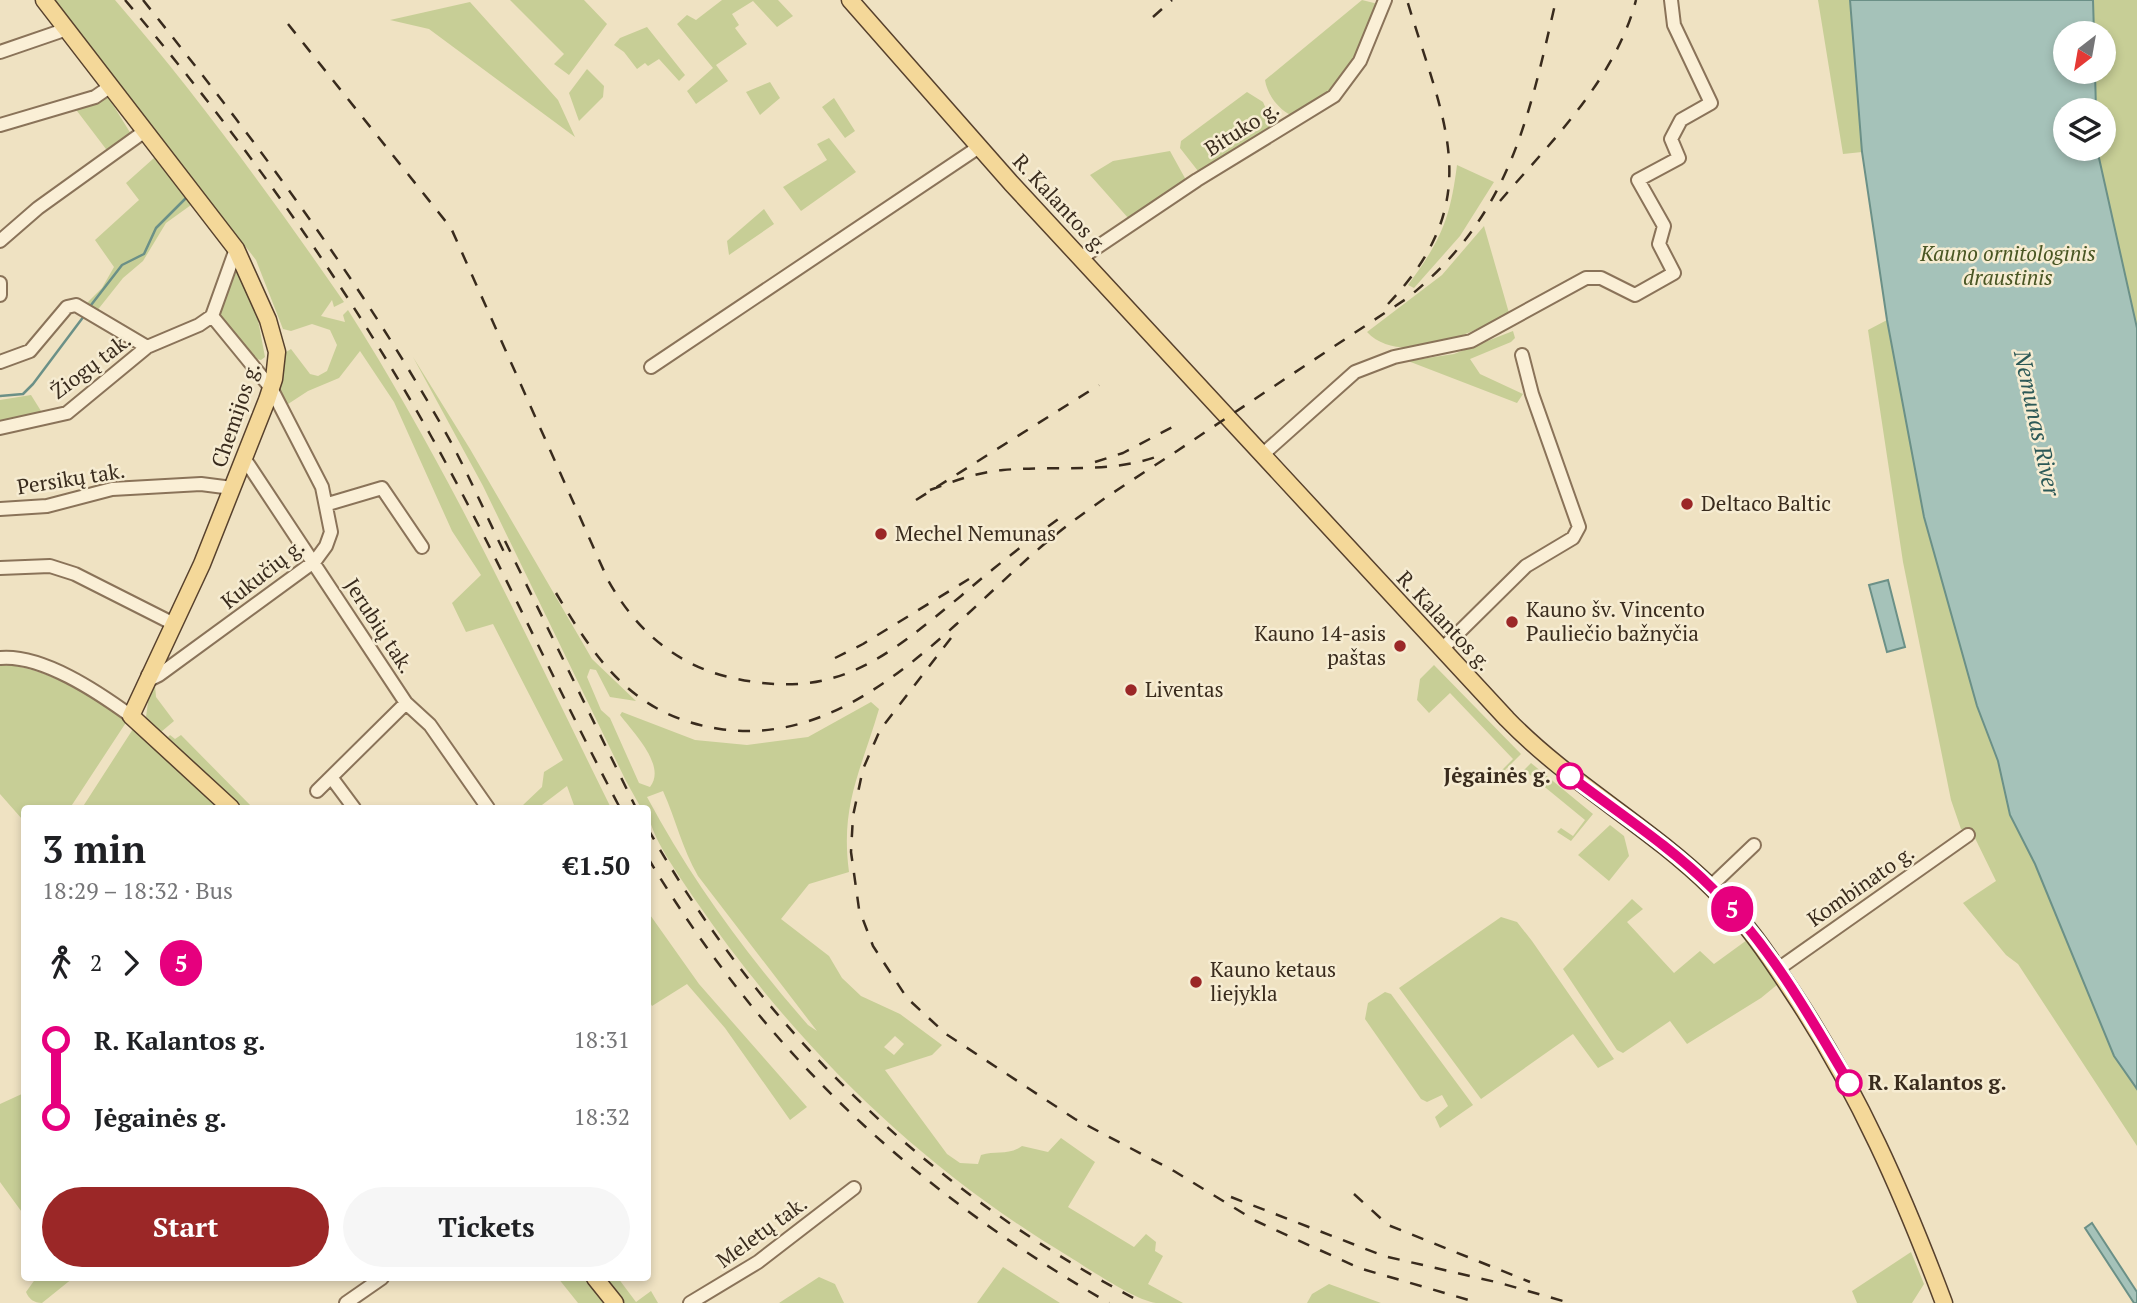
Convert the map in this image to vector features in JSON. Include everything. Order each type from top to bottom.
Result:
[{"type":"main road","name":"Chemijos g.","points":[[44,0],[236,249],[274,340],[278,359],[271,388],[202,564],[172,623],[131,716]]},
{"type":"main road","name":"R. Kalantos g.","points":[[850,0],[979,147],[1539,751],[1711,886],[1745,924],[1778,969],[1858,1099],[1898,1187],[1944,1303]]},
{"type":"main road","points":[[131,716],[228,805]]},
{"type":"main road","points":[[597,1281],[615,1303]]},
{"type":"street","name":"Bituko g.","points":[[1081,258],[1197,180],[1334,96],[1360,61],[1385,0]]},
{"type":"street","points":[[1262,455],[1355,372],[1394,357],[1471,341],[1586,278],[1601,278],[1635,295],[1674,273],[1659,244],[1664,226],[1638,180],[1679,158],[1671,139],[1681,120],[1711,103],[1674,25],[1671,0]]},
{"type":"street","points":[[0,52],[67,29]]},
{"type":"street","points":[[0,125],[94,97],[111,86]]},
{"type":"street","points":[[0,241],[37,208],[145,131]]},
{"type":"street","points":[[651,367],[979,147]]},
{"type":"street","points":[[212,316],[236,249]]},
{"type":"street","points":[[0,282],[0,295]]},
{"type":"street","points":[[0,362],[30,351],[67,307],[76,305],[147,347]]},
{"type":"street","name":"Žiogų tak.","points":[[0,428],[67,412],[147,347],[199,325],[212,316]]},
{"type":"street","name":"Kukučių g.","points":[[148,675],[153,678],[159,675],[315,561],[326,546],[331,532],[328,504],[271,388],[212,316]]},
{"type":"street","points":[[1442,649],[1526,566],[1573,538],[1579,527],[1532,394],[1522,355]]},
{"type":"street","name":"Jerubių tak.","points":[[244,458],[315,561],[406,703],[430,724],[486,805]]},
{"type":"street","name":"Persikų tak.","points":[[0,509],[47,506],[112,489],[201,484],[232,488]]},
{"type":"street","points":[[328,504],[356,498],[374,488],[382,488],[422,547]]},
{"type":"street","points":[[0,568],[50,566],[75,574],[172,623]]},
{"type":"street","points":[[0,658],[23,659],[48,668],[96,692],[131,716]]},
{"type":"street","points":[[317,791],[406,703]]},
{"type":"street","points":[[331,778],[352,805]]},
{"type":"street","name":"Kombinato g.","points":[[1778,969],[1968,835]]},
{"type":"street","points":[[1711,886],[1754,845]]},
{"type":"street","name":"Meletų tak.","points":[[690,1303],[758,1262],[854,1188]]},
{"type":"street","points":[[346,1303],[378,1281]]},
{"type":"green space","points":[[53,0],[115,0],[234,148],[344,302],[334,307],[332,300],[321,316],[345,322],[343,315],[348,310],[385,370],[454,493],[610,805],[574,805],[567,786],[542,805],[523,805],[542,787],[544,772],[563,760],[493,624],[466,632],[452,603],[481,575],[452,531],[394,402],[360,351],[339,378],[308,391],[285,406],[277,395],[286,352],[291,349],[310,374],[318,376],[327,371],[337,345],[330,330],[312,324],[291,331],[283,329],[256,260]]},
{"type":"green space","points":[[510,0],[584,0],[607,24],[569,75],[554,64],[564,54]]},
{"type":"green space","points":[[722,0],[778,0],[793,16],[777,27],[753,1],[732,14],[739,25],[735,28],[747,44],[716,65],[728,81],[696,104],[687,91],[713,68],[677,24],[687,15],[696,20]]},
{"type":"green space","points":[[1362,0],[1378,4],[1355,60],[1332,93],[1291,115],[1286,112],[1271,96],[1265,80]]},
{"type":"green space","name":"Kauno ornitologinis draustinis","points":[[1818,0],[2137,0],[2137,482],[1924,518],[1977,706],[1998,761],[2010,815],[2035,864],[2114,1056],[2137,1089],[2137,1146],[2018,964],[2006,955],[1963,903],[1996,881],[1972,832],[1961,829],[1951,800],[1903,562],[1868,330],[1887,320],[1862,152],[1843,154]]},
{"type":"green space","points":[[470,2],[558,100],[575,137],[429,29],[390,20]]},
{"type":"green space","points":[[647,27],[685,75],[679,81],[659,59],[648,66],[645,63],[637,69],[624,52],[614,45],[620,38]]},
{"type":"green space","points":[[587,69],[604,86],[603,97],[579,121],[569,93]]},
{"type":"green space","points":[[770,82],[780,98],[760,115],[746,92]]},
{"type":"green space","points":[[105,92],[131,134],[109,153],[74,107]]},
{"type":"green space","points":[[1247,92],[1263,102],[1273,125],[1198,171],[1180,148],[1181,141]]},
{"type":"green space","points":[[834,98],[855,131],[845,138],[822,107]]},
{"type":"green space","points":[[829,138],[856,172],[801,211],[783,187],[827,160],[817,144]]},
{"type":"green space","points":[[1170,151],[1186,180],[1129,219],[1090,175],[1113,161]]},
{"type":"green space","points":[[154,158],[191,205],[166,223],[143,261],[123,278],[96,312],[84,306],[102,288],[114,267],[95,240],[139,200],[126,183]]},
{"type":"green space","points":[[1457,165],[1494,182],[1460,236],[1414,288],[1408,285],[1429,255],[1447,215]]},
{"type":"green space","points":[[764,209],[774,224],[729,255],[727,241]]},
{"type":"green space","points":[[1484,226],[1509,313],[1457,337],[1417,347],[1398,347],[1381,342],[1367,332],[1442,275]]},
{"type":"green space","points":[[231,272],[241,273],[258,320],[265,357],[261,360],[251,358],[220,317]]},
{"type":"green space","points":[[1513,331],[1515,338],[1511,342],[1470,359],[1480,374],[1523,394],[1517,403],[1408,361],[1454,354]]},
{"type":"green space","points":[[413,357],[470,449],[592,659],[636,701],[610,697],[596,670],[590,669],[587,677],[601,710],[610,718],[639,783],[650,787],[654,779],[654,769],[640,740],[620,715],[622,712],[695,740],[747,745],[808,737],[871,702],[879,709],[850,807],[847,827],[849,872],[809,884],[781,919],[829,956],[842,978],[861,996],[900,1014],[942,1045],[932,1055],[885,1070],[947,1154],[960,1163],[978,1164],[981,1155],[1012,1151],[1022,1146],[1048,1152],[1061,1138],[1095,1162],[1068,1207],[1134,1247],[1146,1234],[1156,1242],[1155,1251],[1163,1256],[1148,1284],[1183,1303],[1156,1303],[1124,1290],[1013,1221],[910,1142],[863,1099],[775,1005],[734,954],[666,856],[651,825],[651,805],[639,805],[483,486]],"holes":[[[663,791],[698,876],[817,1031],[808,1025],[721,916],[682,858],[647,797]],[[895,1036],[904,1044],[894,1055],[884,1047]]]},
{"type":"green space","points":[[31,395],[46,419],[0,428],[0,400]]},
{"type":"green space","points":[[0,664],[51,676],[127,721],[72,805],[21,805],[21,818],[0,794]]},
{"type":"green space","points":[[1434,665],[1521,754],[1501,774],[1499,773],[1513,759],[1450,693],[1429,713],[1417,700],[1420,679]]},
{"type":"green space","points":[[155,685],[156,697],[174,721],[161,732],[146,717],[149,695]]},
{"type":"green space","points":[[133,729],[138,730],[219,805],[84,805]]},
{"type":"green space","points":[[170,735],[175,739],[181,735],[250,805],[238,805],[168,737]]},
{"type":"green space","points":[[1531,763],[1593,814],[1571,841],[1557,832],[1561,828],[1573,836],[1585,820],[1524,770]]},
{"type":"green space","points":[[1610,825],[1624,836],[1629,856],[1609,881],[1578,855]]},
{"type":"green space","points":[[1632,899],[1643,909],[1627,922],[1674,973],[1700,951],[1714,964],[1747,940],[1778,984],[1761,998],[1687,1044],[1670,1021],[1623,1053],[1617,1050],[1563,969]]},
{"type":"green space","points":[[651,916],[699,984],[807,1107],[790,1120],[725,1028],[687,984],[652,1006]]},
{"type":"green space","points":[[1501,917],[1517,922],[1614,1059],[1598,1068],[1573,1034],[1481,1099],[1399,988]]},
{"type":"green space","points":[[1385,992],[1391,994],[1473,1105],[1440,1128],[1435,1117],[1448,1106],[1442,1095],[1427,1102],[1421,1099],[1365,1019],[1368,1003]]},
{"type":"green space","points":[[21,1094],[21,1211],[0,1182],[0,1104]]},
{"type":"green space","points":[[1911,1252],[1924,1284],[1912,1303],[1857,1303],[1852,1291]]},
{"type":"green space","points":[[1003,1267],[1060,1303],[977,1303]]},
{"type":"green space","points":[[819,1277],[835,1284],[844,1303],[779,1303]]},
{"type":"green space","points":[[34,1281],[69,1281],[42,1303],[32,1300],[26,1292]]},
{"type":"green space","points":[[560,1281],[590,1281],[607,1303],[578,1303]]},
{"type":"green space","points":[[606,1281],[620,1281],[636,1302],[651,1291],[658,1303],[624,1303]]},
{"type":"green space","points":[[1329,1284],[1381,1303],[1307,1303],[1312,1294]]},
{"type":"water","name":"Kauno ornitologinis draustinis","points":[[1850,0],[2093,0],[2094,21],[2053,21],[2053,84],[2095,84],[2096,98],[2053,98],[2053,161],[2100,161],[2137,328],[2137,1089],[2114,1056],[2035,864],[2010,815],[1998,761],[1977,706],[1924,517],[1887,320],[1862,152]]},
{"type":"water","points":[[1888,580],[1905,647],[1887,652],[1869,585]]},
{"type":"water","points":[[2092,1223],[2137,1292],[2137,1303],[2134,1303],[2085,1228]]},
{"type":"waterway","points":[[88,309],[122,265],[144,254],[156,228],[185,199]]},
{"type":"waterway","points":[[0,396],[23,394],[84,316]]},
{"type":"railway","points":[[125,0],[249,156],[363,321],[398,378],[480,528],[618,805]]},
{"type":"railway","points":[[143,0],[302,208],[375,316],[451,443],[504,552]]},
{"type":"railway","points":[[1153,17],[1172,0]]},
{"type":"railway","points":[[1388,304],[1419,265],[1439,229],[1448,193],[1449,158],[1443,121],[1407,0]]},
{"type":"railway","points":[[556,593],[587,642],[621,682],[664,712],[690,722],[720,729],[773,729],[822,716],[868,693],[912,662],[1033,554],[1085,512],[1406,299],[1441,268],[1469,235],[1491,201],[1509,164],[1535,87],[1556,0]]},
{"type":"railway","points":[[1500,201],[1580,108],[1598,82],[1627,29],[1636,0]]},
{"type":"railway","points":[[288,24],[451,228],[608,580],[644,629],[676,655],[712,672],[770,684],[802,684],[831,679],[858,669],[908,638],[1061,517]]},
{"type":"railway","points":[[916,500],[1099,385]]},
{"type":"railway","points":[[1095,462],[1123,453],[1180,423]]},
{"type":"railway","points":[[930,490],[966,477],[994,471],[1105,467],[1144,461],[1164,454]]},
{"type":"railway","points":[[505,541],[635,805]]},
{"type":"railway","points":[[835,658],[863,644],[969,579]]},
{"type":"railway","points":[[951,638],[880,730],[863,769],[853,816],[851,852],[859,909],[873,946],[907,998],[946,1034],[1075,1119],[1174,1171],[1256,1221],[1359,1268],[1479,1303]]},
{"type":"railway","points":[[651,834],[694,904],[745,975],[801,1041],[861,1102],[925,1159],[994,1212],[1066,1260],[1143,1303]]},
{"type":"railway","points":[[651,863],[693,928],[742,994],[794,1055],[849,1111],[908,1164],[971,1213],[1109,1303]]},
{"type":"railway","points":[[1354,1194],[1388,1225],[1530,1282]]},
{"type":"railway","points":[[1231,1197],[1384,1256],[1500,1283],[1570,1303]]},
{"type":"bus line","name":"5","points":[[1570,776],[1684,863],[1729,905],[1778,969],[1849,1083]]},
{"type":"place","name":"Deltaco Baltic","points":[[1687,504]]},
{"type":"place","name":"Mechel Nemunas","points":[[881,534]]},
{"type":"place","name":"Kauno šv. Vincento Pauliečio bažnyčia","points":[[1512,622]]},
{"type":"place","name":"Kauno 14-asis paštas","points":[[1400,646]]},
{"type":"place","name":"Liventas","points":[[1131,690]]},
{"type":"place","name":"Jėgainės g.","points":[[1570,776]]},
{"type":"place","name":"Kauno ketaus liejykla","points":[[1196,982]]},
{"type":"place","name":"R. Kalantos g.","points":[[1849,1083]]},
{"type":"water label","name":"Nemunas River","points":[[2037,423]]}]
